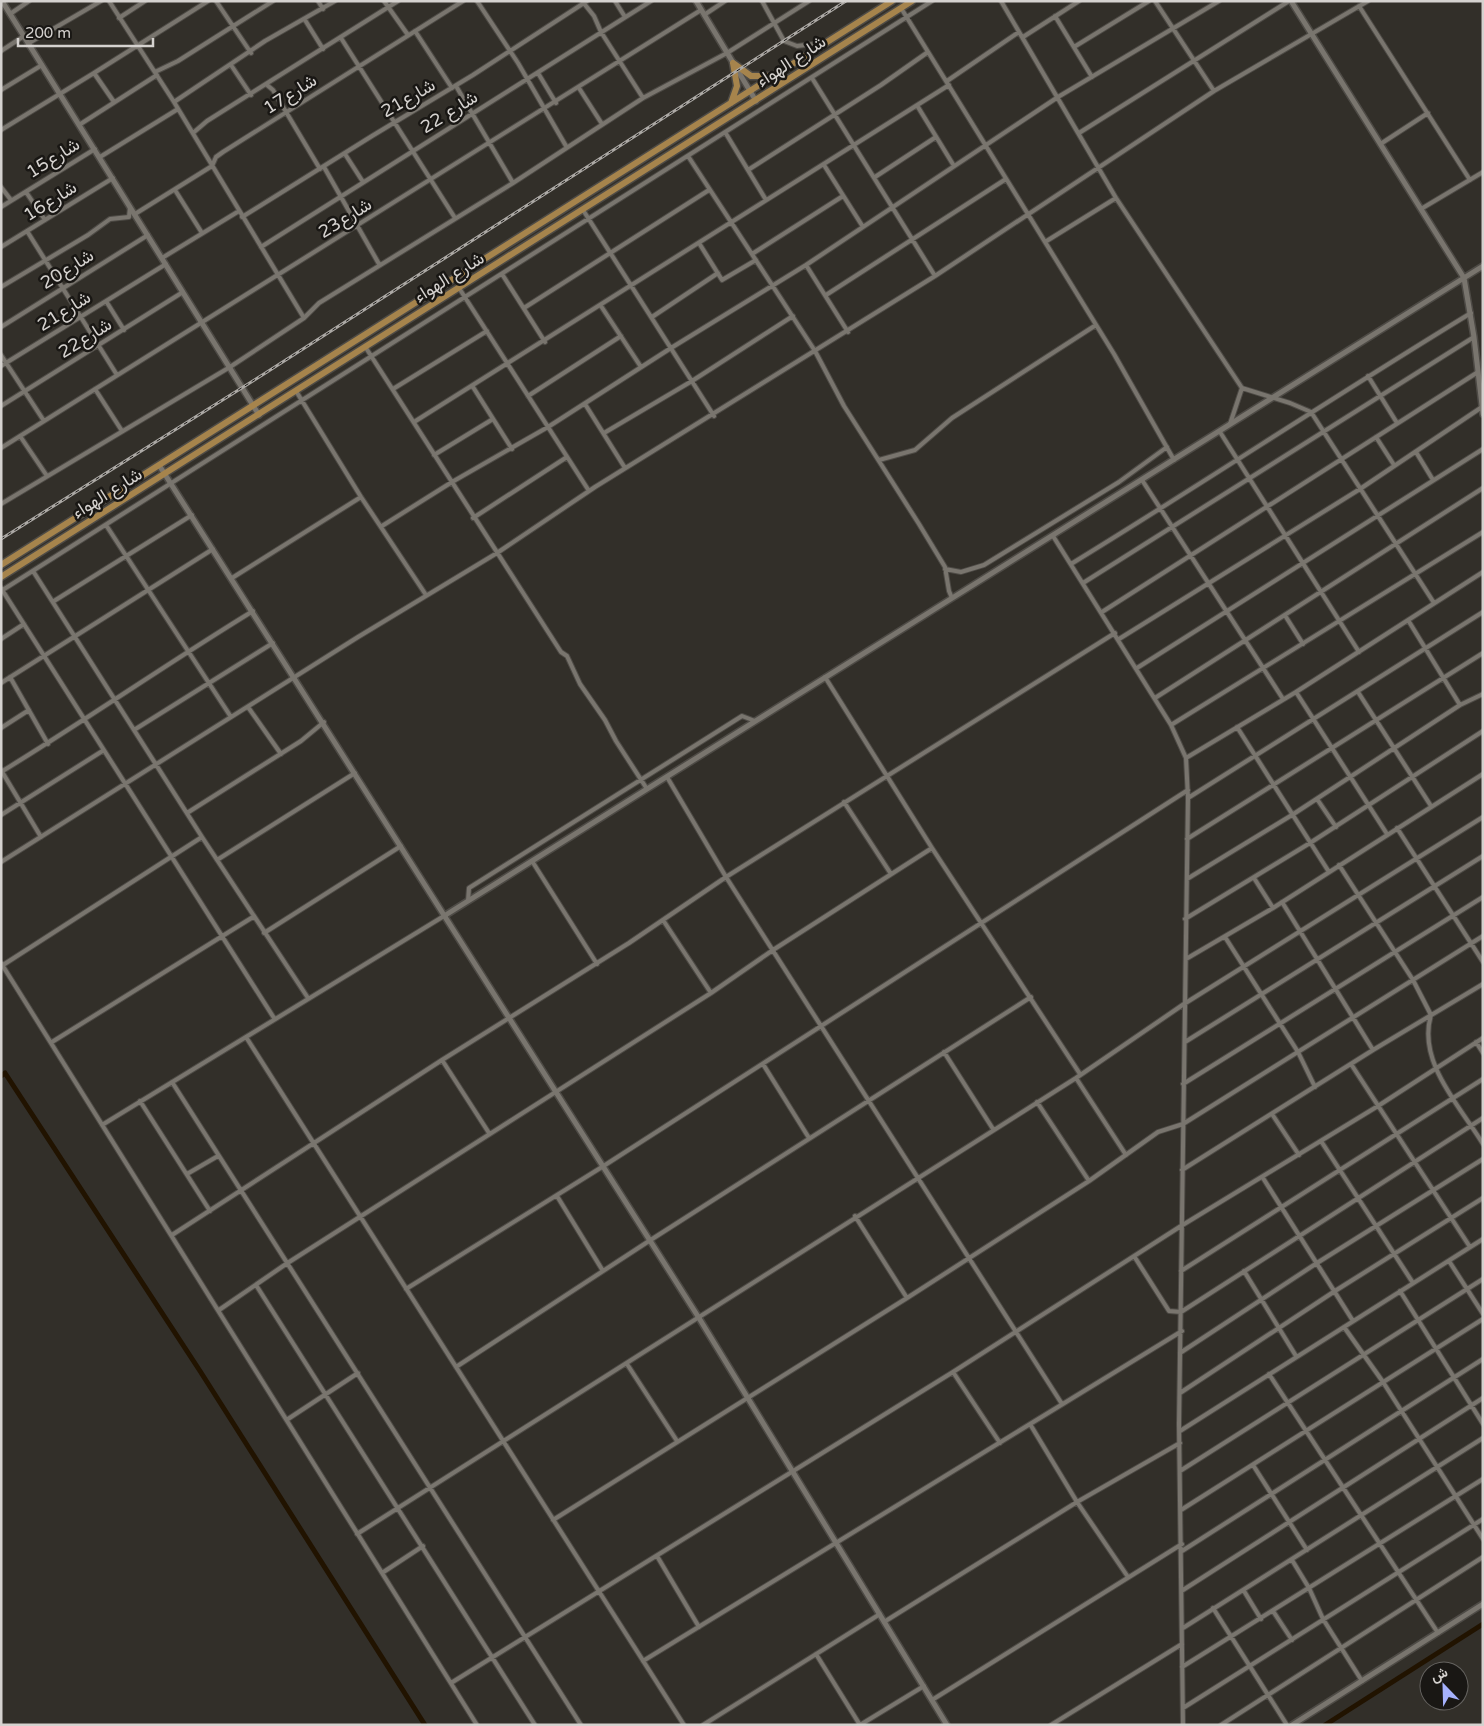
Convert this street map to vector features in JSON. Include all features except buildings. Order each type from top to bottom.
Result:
[{"type":"highway","name":"شارع الهواء","points":[[1,565],[892,1]]},
{"type":"highway","name":"شارع الهواء","points":[[1,577],[366,348],[912,1]]},
{"type":"highway","points":[[734,63],[751,76],[774,76]]},
{"type":"highway","points":[[731,103],[737,86],[734,63]]},
{"type":"street","points":[[2,1],[259,415]]},
{"type":"street","points":[[1,12],[9,11],[29,1]]},
{"type":"street","points":[[28,43],[101,1]]},
{"type":"street","points":[[109,1],[174,102],[304,318]]},
{"type":"street","points":[[119,18],[145,1]]},
{"type":"street","points":[[1,130],[208,1]]},
{"type":"street","points":[[216,1],[251,52]]},
{"type":"street","points":[[260,1],[263,7]]},
{"type":"street","points":[[79,125],[156,73],[273,1]]},
{"type":"street","points":[[318,1],[323,8]]},
{"type":"street","points":[[174,102],[265,41],[305,20],[335,1]]},
{"type":"street","points":[[384,1],[408,35]]},
{"type":"street","points":[[192,132],[398,1]]},
{"type":"street","name":"شارع17","points":[[135,214],[212,166],[216,157],[223,152],[463,1]]},
{"type":"street","points":[[477,1],[528,79],[566,146]]},
{"type":"street","points":[[615,1],[625,17]]},
{"type":"street","name":"شارع 22","points":[[261,246],[651,1]]},
{"type":"street","points":[[696,1],[756,100]]},
{"type":"street","name":"شارع23","points":[[1,448],[620,62],[703,12],[725,1]]},
{"type":"street","points":[[762,1],[778,33],[789,44],[807,46],[828,43]]},
{"type":"street","points":[[1,504],[230,367],[304,318],[318,303],[513,182],[643,98],[727,53],[810,1]]},
{"type":"street","points":[[274,1018],[2,590],[932,1]]},
{"type":"street","points":[[1009,1],[1002,3],[1116,198],[1242,388],[1311,412],[1434,603]]},
{"type":"street","points":[[1023,37],[1079,1]]},
{"type":"street","points":[[1074,48],[1149,1]]},
{"type":"street","points":[[1156,1],[1214,91]]},
{"type":"street","points":[[382,526],[452,482],[548,428],[671,348],[806,265],[1058,97],[1219,1]]},
{"type":"street","points":[[1079,133],[1290,1],[1382,143],[1464,278],[1471,313],[1483,414]]},
{"type":"street","points":[[1,862],[497,553],[625,468],[714,416],[848,332],[1027,214],[1100,169],[1214,91],[1368,1]]},
{"type":"street","points":[[584,2],[643,98]]},
{"type":"street","name":"شارع21","points":[[242,217],[454,87],[584,2]]},
{"type":"street","points":[[1359,6],[1470,180]]},
{"type":"street","points":[[901,8],[1096,325],[1174,460]]},
{"type":"street","points":[[1055,16],[1092,77]]},
{"type":"street","points":[[305,20],[323,49]]},
{"type":"street","points":[[415,31],[454,87],[513,182]]},
{"type":"street","points":[[414,422],[509,365],[699,243],[732,224],[766,200],[918,107],[948,83],[1020,32]]},
{"type":"street","points":[[1,51],[24,36]]},
{"type":"street","points":[[341,38],[455,218]]},
{"type":"street","points":[[748,170],[836,115],[928,52]]},
{"type":"street","points":[[1,90],[42,65]]},
{"type":"street","points":[[231,65],[251,95]]},
{"type":"street","points":[[94,73],[114,102]]},
{"type":"street","points":[[538,73],[556,102]]},
{"type":"street","points":[[812,78],[894,207],[935,276]]},
{"type":"street","points":[[267,84],[340,196],[379,264]]},
{"type":"street","points":[[579,88],[602,124]]},
{"type":"street","points":[[918,107],[954,166]]},
{"type":"street","points":[[100,157],[178,109]]},
{"type":"street","points":[[1382,143],[1428,113]]},
{"type":"street","points":[[725,132],[766,200]]},
{"type":"street","points":[[874,177],[936,136]]},
{"type":"street","name":"شارع15","points":[[1,207],[94,149]]},
{"type":"street","points":[[345,154],[363,182]]},
{"type":"street","points":[[688,156],[815,351],[844,406],[945,568],[948,591],[952,598]]},
{"type":"street","points":[[824,165],[863,227]]},
{"type":"street","points":[[1421,209],[1483,172]]},
{"type":"street","name":"شارع16","points":[[1,248],[113,178]]},
{"type":"street","points":[[826,295],[1006,179]]},
{"type":"street","points":[[1,188],[11,200]]},
{"type":"street","points":[[175,190],[202,233]]},
{"type":"street","points":[[524,308],[709,190]]},
{"type":"street","points":[[26,192],[44,220]]},
{"type":"street","points":[[752,254],[843,196]]},
{"type":"street","points":[[1045,242],[1116,198]]},
{"type":"street","points":[[1,287],[88,235],[110,219],[129,217],[130,207]]},
{"type":"street","points":[[162,258],[238,210]]},
{"type":"street","points":[[583,210],[634,286],[714,416]]},
{"type":"street","points":[[27,231],[117,375]]},
{"type":"street","name":"شارع20","points":[[1,327],[148,236]]},
{"type":"street","points":[[699,243],[722,280],[756,260]]},
{"type":"street","name":"شارع21","points":[[1,366],[166,264]]},
{"type":"street","points":[[806,265],[848,332]]},
{"type":"street","points":[[102,1125],[274,1018],[444,916],[1483,266]]},
{"type":"street","points":[[652,317],[718,273]]},
{"type":"street","points":[[502,274],[545,342]]},
{"type":"street","points":[[459,288],[589,491]]},
{"type":"street","name":"شارع22","points":[[1,406],[183,292]]},
{"type":"street","points":[[106,301],[124,330]]},
{"type":"street","points":[[601,306],[641,367]]},
{"type":"street","points":[[1071,564],[1238,461],[1311,412],[1471,313]]},
{"type":"street","points":[[604,433],[692,381],[793,316]]},
{"type":"street","points":[[879,460],[915,450],[952,418],[1096,325]]},
{"type":"street","points":[[393,389],[487,331]]},
{"type":"street","points":[[528,396],[622,336]]},
{"type":"street","points":[[1083,583],[1474,337]]},
{"type":"street","points":[[366,348],[473,518],[561,652],[568,656],[580,684],[606,720],[616,741],[647,789]]},
{"type":"street","points":[[1,355],[44,421]]},
{"type":"street","points":[[1102,612],[1478,372]]},
{"type":"street","points":[[1368,376],[1397,423]]},
{"type":"street","points":[[473,387],[512,449]]},
{"type":"street","points":[[1230,425],[1242,388]]},
{"type":"street","points":[[95,389],[122,431]]},
{"type":"street","points":[[296,391],[361,497],[382,526],[426,596]]},
{"type":"street","points":[[585,404],[625,468]]},
{"type":"street","points":[[1119,639],[1360,489],[1482,408]]},
{"type":"street","points":[[434,455],[493,419]]},
{"type":"street","points":[[1220,432],[1359,652]]},
{"type":"street","points":[[20,436],[47,476]]},
{"type":"street","points":[[1376,437],[1394,466]]},
{"type":"street","points":[[945,568],[961,572],[984,565],[1119,482],[1167,447]]},
{"type":"street","points":[[1137,668],[1483,449]]},
{"type":"street","points":[[1416,452],[1434,480]]},
{"type":"street","points":[[473,518],[567,457]]},
{"type":"street","points":[[159,465],[167,473],[171,483],[254,611],[554,1092],[698,1318],[947,1725]]},
{"type":"street","points":[[1142,480],[1283,699]]},
{"type":"street","points":[[1155,698],[1247,641],[1483,488]]},
{"type":"street","points":[[232,578],[361,497]]},
{"type":"street","points":[[54,601],[192,515]]},
{"type":"street","points":[[106,525],[231,717]]},
{"type":"street","points":[[1171,725],[1483,532]]},
{"type":"street","points":[[1053,536],[1155,698],[1171,725],[1186,758],[1188,798],[1182,1170],[1182,1331],[1180,1353],[1183,1725]]},
{"type":"street","points":[[1,683],[214,548]]},
{"type":"street","points":[[33,571],[54,601],[202,837],[308,998]]},
{"type":"street","points":[[1186,758],[1296,692],[1483,572]]},
{"type":"street","points":[[41,836],[1,771],[48,744],[188,651],[254,611]]},
{"type":"street","points":[[1188,798],[1256,757],[1483,612]]},
{"type":"street","points":[[1286,616],[1303,644]]},
{"type":"street","points":[[1408,620],[1460,705]]},
{"type":"street","points":[[1,639],[24,624]]},
{"type":"street","points":[[172,1235],[442,1060],[597,964],[726,877],[1115,633]]},
{"type":"street","points":[[134,730],[273,643]]},
{"type":"street","points":[[1187,839],[1332,750],[1483,653]]},
{"type":"street","points":[[10,677],[48,744]]},
{"type":"street","points":[[825,677],[932,848],[1080,1074]]},
{"type":"street","points":[[1296,692],[1387,834]]},
{"type":"street","points":[[1358,692],[1431,806]]},
{"type":"street","points":[[1187,879],[1292,815],[1460,705],[1483,694]]},
{"type":"street","points":[[248,707],[281,754]]},
{"type":"street","points":[[1,728],[29,710]]},
{"type":"street","points":[[468,900],[468,890],[478,881],[742,716],[755,721]]},
{"type":"street","points":[[187,813],[302,741],[324,722]]},
{"type":"street","points":[[1237,728],[1329,872]]},
{"type":"street","points":[[1185,919],[1336,827],[1483,731]]},
{"type":"street","points":[[1,815],[104,750]]},
{"type":"street","points":[[217,860],[355,773]]},
{"type":"street","points":[[1186,959],[1273,908],[1483,774]]},
{"type":"street","points":[[667,777],[726,877],[822,1026],[916,1178],[970,1257],[1062,1404]]},
{"type":"street","points":[[406,1290],[557,1196],[1188,790]]},
{"type":"street","points":[[1317,799],[1336,827]]},
{"type":"street","points":[[844,802],[891,874]]},
{"type":"street","points":[[357,1534],[627,1364],[855,1216],[1076,1078],[1184,1004],[1483,817]]},
{"type":"street","points":[[1397,828],[1483,962]]},
{"type":"street","points":[[202,837],[2,964],[288,1419],[357,1534],[477,1725]]},
{"type":"street","points":[[264,933],[400,846]]},
{"type":"street","points":[[219,1310],[360,1216],[711,993],[773,950],[932,848]]},
{"type":"street","points":[[1185,1042],[1483,856]]},
{"type":"street","points":[[532,861],[597,964]]},
{"type":"street","points":[[1340,865],[1413,980],[1431,1015],[1427,1034],[1428,1044],[1436,1068],[1483,1144]]},
{"type":"street","points":[[1254,878],[1273,908]]},
{"type":"street","points":[[1183,1084],[1483,897]]},
{"type":"street","points":[[1282,902],[1373,1050]]},
{"type":"street","points":[[52,1042],[253,916]]},
{"type":"street","points":[[663,920],[711,993]]},
{"type":"street","points":[[553,1520],[907,1298],[1126,1155],[1158,1132],[1183,1124],[1483,936]]},
{"type":"street","points":[[1225,937],[1298,1052],[1315,1087]]},
{"type":"street","points":[[1182,1170],[1373,1050],[1483,984]]},
{"type":"street","points":[[456,1367],[809,1138],[1030,998]]},
{"type":"street","points":[[246,1037],[684,1725]]},
{"type":"street","points":[[451,1683],[792,1473],[1134,1256],[1378,1106],[1483,1038]]},
{"type":"street","points":[[1476,1042],[1483,1053]]},
{"type":"street","points":[[944,1052],[992,1130]]},
{"type":"street","points":[[442,1060],[489,1133]]},
{"type":"street","points":[[762,1064],[809,1138]]},
{"type":"street","points":[[1351,1064],[1470,1247]]},
{"type":"street","points":[[1076,1078],[1126,1155]]},
{"type":"street","points":[[1181,1272],[1483,1079]]},
{"type":"street","points":[[172,1082],[240,1192],[582,1725]]},
{"type":"street","points":[[140,1101],[210,1211]]},
{"type":"street","points":[[1037,1102],[1088,1180]]},
{"type":"street","points":[[1272,1114],[1299,1155]]},
{"type":"street","points":[[1134,1256],[1169,1311],[1181,1312],[1298,1235],[1358,1200],[1483,1118]]},
{"type":"street","points":[[1321,1141],[1412,1283]]},
{"type":"street","points":[[187,1174],[218,1156]]},
{"type":"street","points":[[1180,1353],[1317,1263],[1483,1159]]},
{"type":"street","points":[[1263,1178],[1353,1321]]},
{"type":"street","points":[[557,1196],[603,1271]]},
{"type":"street","points":[[1180,1393],[1335,1291],[1394,1256],[1483,1198]]},
{"type":"street","points":[[855,1216],[907,1298]]},
{"type":"street","points":[[1180,1431],[1483,1239]]},
{"type":"street","points":[[1449,1261],[1483,1314]]},
{"type":"street","points":[[1244,1271],[1296,1356]]},
{"type":"street","points":[[1180,1471],[1483,1279]]},
{"type":"street","points":[[256,1285],[535,1725]]},
{"type":"street","points":[[1400,1291],[1483,1424]]},
{"type":"street","points":[[1181,1510],[1483,1319]]},
{"type":"street","points":[[1344,1327],[1383,1382],[1418,1440],[1483,1539]]},
{"type":"street","points":[[643,1661],[1182,1331]]},
{"type":"street","points":[[1182,1551],[1272,1494],[1324,1458],[1483,1359]]},
{"type":"street","points":[[627,1364],[677,1441]]},
{"type":"street","points":[[953,1372],[1000,1443]]},
{"type":"street","points":[[288,1419],[358,1374]]},
{"type":"street","points":[[1269,1374],[1438,1633]]},
{"type":"street","points":[[1183,1590],[1483,1398]]},
{"type":"street","points":[[1030,1424],[1077,1502],[1128,1577]]},
{"type":"street","points":[[1183,1628],[1483,1438]]},
{"type":"street","points":[[884,1622],[1077,1502],[1180,1443]]},
{"type":"street","points":[[1254,1465],[1307,1550]]},
{"type":"street","points":[[1182,1667],[1273,1612],[1483,1479]]},
{"type":"street","points":[[1183,1708],[1250,1668],[1323,1619],[1483,1519]]},
{"type":"street","points":[[932,1700],[1182,1544]]},
{"type":"street","points":[[382,1573],[423,1546]]},
{"type":"street","points":[[657,1556],[699,1627]]},
{"type":"street","points":[[1221,1725],[1483,1557]]},
{"type":"street","points":[[1292,1560],[1310,1588],[1323,1619],[1362,1681]]},
{"type":"street","points":[[1244,1591],[1261,1619]]},
{"type":"street","points":[[1292,1725],[1483,1604]]},
{"type":"street","points":[[1214,1608],[1287,1725]]},
{"type":"street","points":[[1273,1612],[1292,1640]]},
{"type":"street","points":[[704,1725],[880,1614]]},
{"type":"street","points":[[1051,1725],[1182,1644]]},
{"type":"street","points":[[816,1654],[860,1725],[924,1686]]},
{"type":"waterway","points":[[1,1076],[5,1073],[200,1371],[425,1725]]},
{"type":"waterway","points":[[1325,1725],[1483,1624]]},
{"type":"railway","points":[[1,539],[267,372],[846,1]]}]
